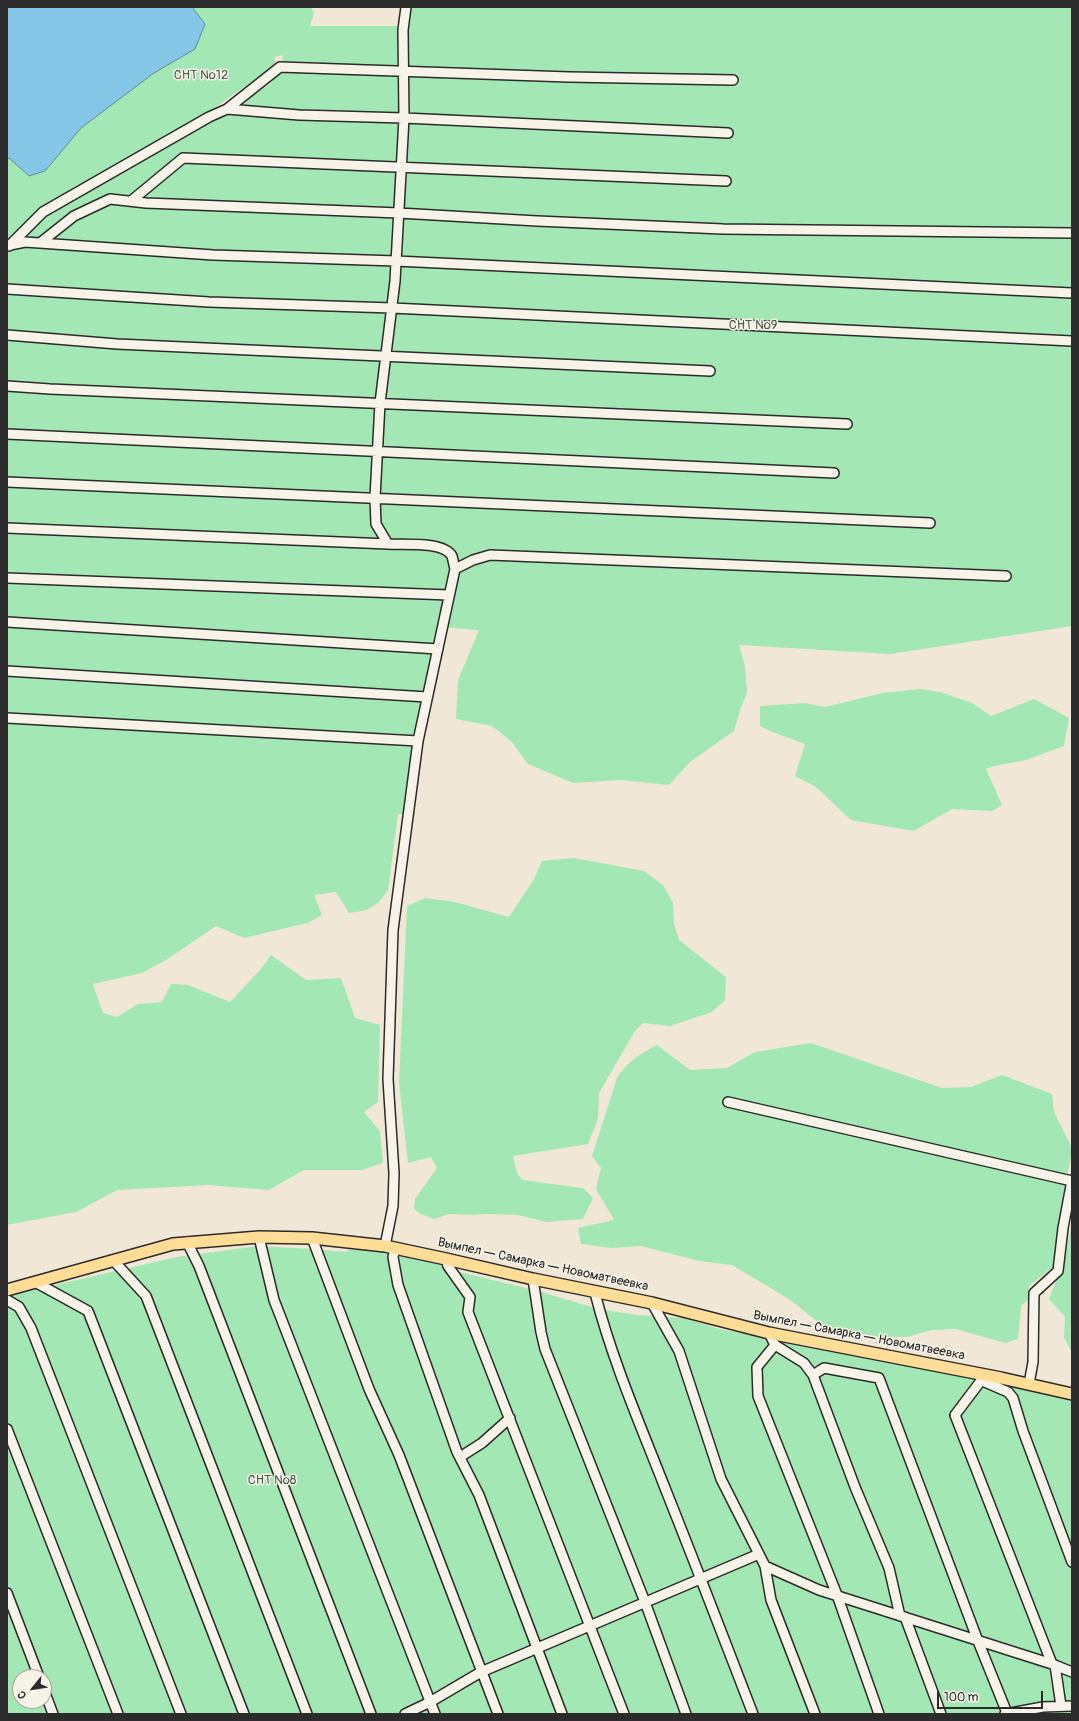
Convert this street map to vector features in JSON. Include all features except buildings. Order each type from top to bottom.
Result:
[{"type":"main road","name":"Вымпел — Самарка — Новоматвеевка","points":[[7,1290],[113,1260],[187,1242],[259,1236],[312,1238],[390,1247],[446,1258],[533,1279],[652,1303],[769,1333],[1072,1394]]},
{"type":"street","points":[[388,544],[376,524],[375,498],[380,403],[392,308],[396,261],[404,118],[403,30],[406,7]]},
{"type":"street","points":[[9,247],[43,212],[209,118],[227,110],[280,67],[569,77],[733,80]]},
{"type":"street","points":[[227,110],[299,115],[404,118],[728,133]]},
{"type":"street","points":[[131,201],[183,158],[726,181]]},
{"type":"street","points":[[40,243],[74,216],[110,199],[723,229],[1072,233]]},
{"type":"street","points":[[9,247],[25,242],[213,255],[396,261],[1072,293]]},
{"type":"street","points":[[7,289],[209,302],[392,308],[1072,341]]},
{"type":"street","points":[[7,335],[118,344],[710,371]]},
{"type":"street","points":[[7,386],[847,424]]},
{"type":"street","points":[[7,434],[834,473]]},
{"type":"street","points":[[7,482],[930,523]]},
{"type":"street","points":[[7,528],[436,546],[446,550],[452,556],[455,569],[418,741],[393,930],[388,1079],[394,1173],[390,1247],[398,1285],[460,1457],[479,1495],[562,1714]]},
{"type":"street","points":[[455,569],[473,560],[490,555],[1006,576]]},
{"type":"street","points":[[7,578],[450,595]]},
{"type":"street","points":[[7,622],[438,649]]},
{"type":"street","points":[[7,671],[427,697]]},
{"type":"street","points":[[7,718],[418,741]]},
{"type":"street","points":[[728,1102],[1072,1180],[1058,1271],[1034,1292],[1032,1362],[1028,1384]]},
{"type":"street","points":[[259,1236],[274,1300],[435,1714]]},
{"type":"street","points":[[312,1238],[369,1389],[399,1454],[498,1714]]},
{"type":"street","points":[[187,1242],[199,1266],[371,1714]]},
{"type":"street","points":[[446,1258],[448,1266],[470,1297],[468,1312],[624,1714]]},
{"type":"street","points":[[113,1260],[146,1296],[307,1714]]},
{"type":"street","points":[[533,1279],[545,1349],[645,1602],[686,1714]]},
{"type":"street","points":[[35,1282],[88,1311],[244,1714]]},
{"type":"street","points":[[595,1292],[604,1331],[618,1371],[701,1578],[753,1714]]},
{"type":"street","points":[[7,1300],[19,1307],[31,1328],[180,1714]]},
{"type":"street","points":[[652,1303],[679,1351],[721,1479],[765,1566],[771,1600],[815,1714]]},
{"type":"street","points":[[769,1333],[775,1345],[804,1363],[813,1375],[855,1487],[889,1568],[903,1617],[941,1714]]},
{"type":"street","points":[[775,1345],[757,1367],[758,1396],[836,1595],[879,1714]]},
{"type":"street","points":[[813,1375],[824,1368],[879,1378],[1006,1714],[1026,1712],[1043,1707],[1072,1706]]},
{"type":"street","points":[[983,1376],[985,1382],[1008,1392],[1013,1398],[1023,1431],[1072,1562]]},
{"type":"street","points":[[983,1376],[955,1415],[1053,1665],[1061,1706]]},
{"type":"street","points":[[460,1457],[482,1443],[510,1418]]},
{"type":"street","points":[[7,1429],[118,1714]]},
{"type":"street","points":[[405,1714],[430,1702],[481,1672],[759,1554]]},
{"type":"street","points":[[765,1566],[819,1590],[1072,1672]]},
{"type":"street","points":[[7,1593],[36,1669]]},
{"type":"green space","name":"СНТ №9","points":[[7,7],[311,7],[314,13],[310,26],[406,26],[407,7],[1072,7],[1072,626],[890,654],[739,645],[745,666],[747,693],[734,731],[690,762],[669,785],[621,780],[573,783],[528,764],[511,741],[492,726],[456,719],[458,680],[479,630],[438,627],[403,814],[398,814],[388,890],[379,902],[367,910],[349,913],[336,892],[314,895],[322,915],[307,923],[244,938],[216,926],[166,960],[142,973],[93,984],[103,1013],[117,1017],[138,1004],[162,1002],[171,984],[188,985],[230,1002],[261,969],[271,955],[306,980],[341,978],[355,1018],[380,1025],[378,1102],[364,1112],[380,1131],[383,1163],[362,1170],[304,1170],[269,1190],[208,1185],[117,1190],[76,1212],[7,1225],[7,254],[36,222],[226,113],[270,84],[281,70],[283,55],[275,57],[275,65],[206,114],[39,209],[7,239]]},
{"type":"green space","points":[[921,689],[940,692],[972,703],[991,716],[1034,699],[1069,718],[1064,746],[1026,760],[986,769],[1002,805],[992,811],[952,809],[914,831],[851,820],[816,787],[795,776],[805,744],[760,726],[760,706],[805,703],[825,707],[883,693]]},
{"type":"green space","points":[[574,858],[644,871],[663,885],[673,903],[674,924],[679,940],[726,977],[725,1000],[712,1012],[670,1026],[643,1023],[635,1031],[599,1093],[598,1119],[588,1144],[513,1156],[517,1173],[522,1180],[583,1188],[593,1198],[583,1219],[546,1222],[518,1215],[449,1214],[435,1219],[420,1214],[414,1209],[415,1199],[437,1168],[431,1157],[408,1163],[399,1083],[407,906],[425,898],[455,902],[509,917],[534,879],[542,861]]},
{"type":"green space","points":[[811,1043],[942,1088],[971,1087],[1002,1075],[1052,1094],[1054,1112],[1072,1148],[1072,1152],[1061,1205],[1053,1267],[1029,1286],[1030,1298],[1021,1306],[1018,1339],[1005,1343],[956,1329],[932,1330],[907,1337],[879,1337],[828,1330],[789,1299],[732,1265],[699,1261],[641,1246],[611,1248],[581,1244],[578,1228],[614,1220],[596,1189],[601,1168],[592,1156],[617,1078],[629,1063],[645,1051],[657,1045],[690,1070],[727,1068],[755,1052]]},
{"type":"green space","points":[[1072,1221],[1072,1352],[1064,1338],[1065,1317],[1049,1299],[1065,1257]]},
{"type":"green space","name":"СНТ №8","points":[[258,1246],[347,1252],[348,1250],[396,1252],[420,1256],[443,1265],[443,1268],[538,1291],[598,1309],[638,1315],[683,1318],[723,1330],[806,1344],[967,1375],[970,1378],[1072,1398],[1072,1714],[7,1714],[7,1296],[177,1257]]},
{"type":"water","points":[[7,7],[192,7],[205,24],[195,49],[154,73],[81,128],[45,171],[29,176],[9,158],[7,159]]},
{"type":"park label","name":"СНТ №12","points":[[201,76]]}]
